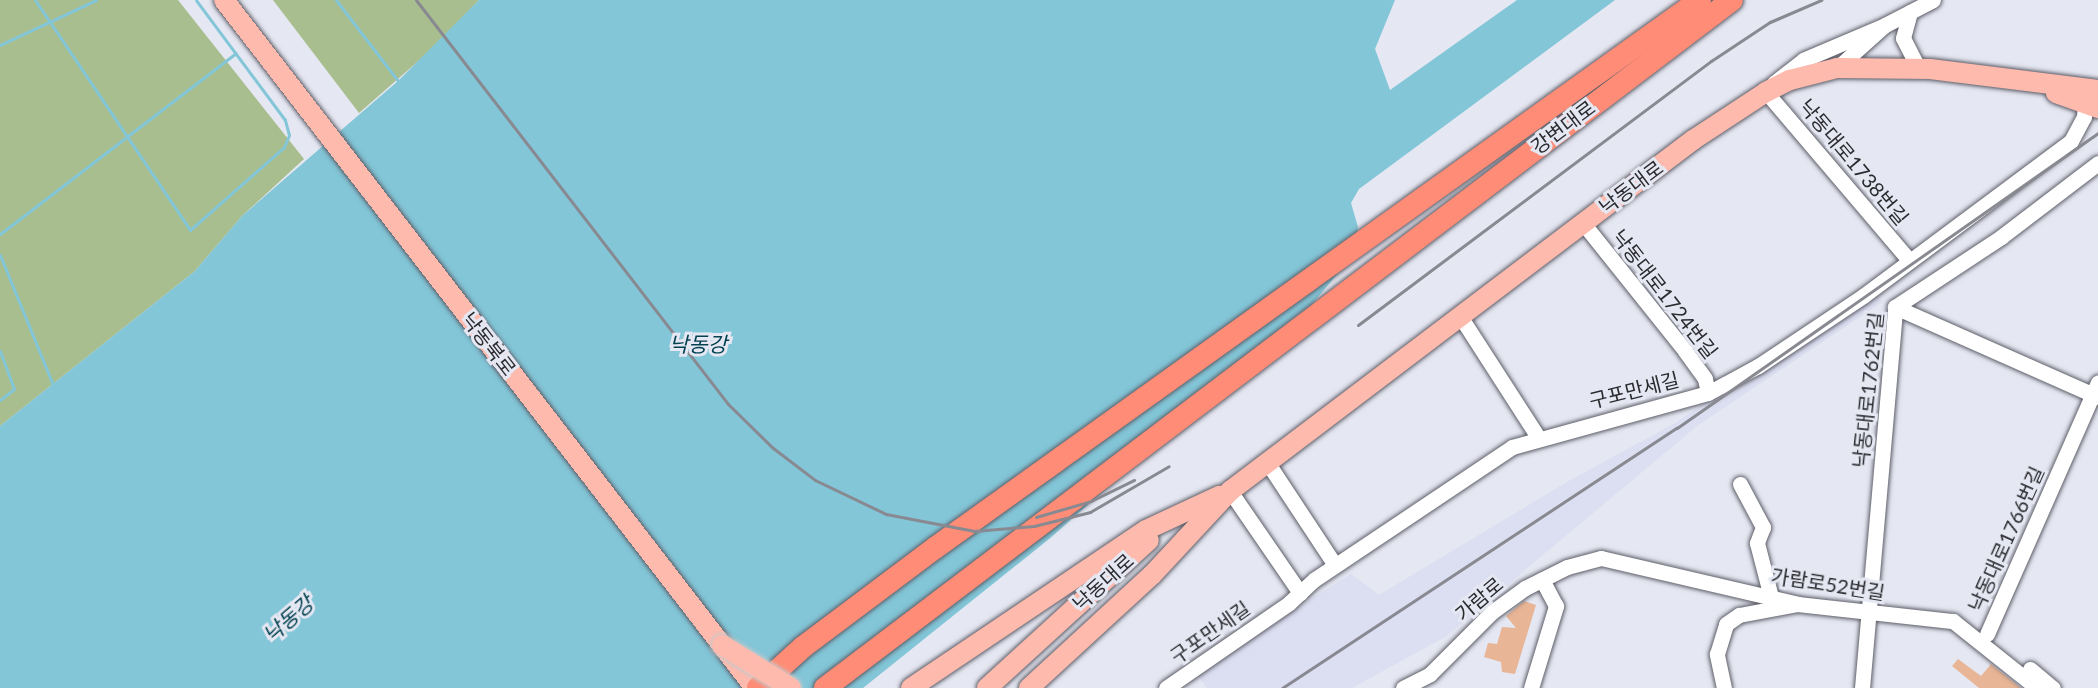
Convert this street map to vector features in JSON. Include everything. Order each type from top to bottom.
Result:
[{"type":"highway","name":"강변대로","points":[[756,688],[803,648],[936,548],[1700,0]]},
{"type":"highway","name":"강변대로","points":[[825,688],[1732,0]]},
{"type":"main road","name":"낙동북로","points":[[224,0],[756,688]]},
{"type":"main road","name":"낙동대로","points":[[1034,686],[1152,575],[1230,491],[1583,224],[1759,96],[1790,80],[1837,68],[1919,69],[2037,85],[2094,101]]},
{"type":"main road","points":[[911,688],[1146,530],[1230,491]]},
{"type":"main road","name":"낙동대로","points":[[987,688],[1171,520],[1230,491]]},
{"type":"main road","points":[[722,645],[745,688]]},
{"type":"main road","points":[[722,645],[791,688]]},
{"type":"street","points":[[1759,96],[1803,60],[1933,0]]},
{"type":"street","points":[[1910,12],[1903,38],[1919,69]]},
{"type":"street","points":[[1837,68],[1885,24]]},
{"type":"street","name":"낙동대로1738번길","points":[[1759,96],[1909,260]]},
{"type":"street","name":"구포만세길","points":[[1166,688],[1300,593],[1335,565],[1501,454],[1538,437],[1708,393],[1758,366],[1909,260],[2071,141],[2094,101]]},
{"type":"street","name":"낙동대로1762번길","points":[[1862,688],[1895,307],[2001,237],[2098,163]]},
{"type":"street","name":"낙동대로1724번길","points":[[1583,224],[1685,351],[1705,379],[1708,393]]},
{"type":"street","points":[[1895,307],[2096,391]]},
{"type":"street","points":[[1460,316],[1538,437]]},
{"type":"street","name":"낙동대로1766번길","points":[[2053,688],[1987,634],[2096,391]]},
{"type":"street","points":[[1267,462],[1335,565]]},
{"type":"street","points":[[1740,484],[1763,527],[1757,543],[1771,597]]},
{"type":"street","points":[[1230,491],[1300,593]]},
{"type":"street","name":"가람로52번길","points":[[1592,558],[1617,560],[1798,604],[1867,614],[1953,621],[1987,634]]},
{"type":"street","name":"가람로","points":[[1403,688],[1430,674],[1492,612],[1542,580],[1592,558]]},
{"type":"street","points":[[1531,688],[1556,606],[1542,580]]},
{"type":"street","points":[[1724,688],[1717,649],[1726,624],[1739,615],[1798,604]]},
{"type":"street","points":[[1953,621],[2037,688]]},
{"type":"shaded area","points":[[1874,287],[1882,302],[1697,426],[1445,637],[1352,688],[1207,688],[1195,672],[1351,574],[1379,595],[1567,482],[1677,422]]},
{"type":"green space","points":[[0,0],[178,0],[304,159],[242,216],[195,271],[0,426]]},
{"type":"green space","points":[[273,0],[479,0],[431,50],[359,113]]},
{"type":"water","name":"낙동강","points":[[479,0],[1395,0],[1375,49],[1390,90],[1517,0],[1615,0],[1359,189],[1351,203],[1358,227],[1351,258],[1296,323],[1049,539],[863,688],[0,688],[0,426],[195,271],[242,216],[398,81]]},
{"type":"building","points":[[1524,601],[1536,605],[1515,674],[1502,672],[1501,662],[1484,657],[1488,643],[1497,644],[1502,627],[1516,628],[1506,616]]},
{"type":"building","points":[[1958,659],[1981,676],[1991,664],[2021,688],[1979,688],[1952,666]]},
{"type":"waterway","points":[[35,0],[190,230],[284,147],[289,135],[285,120],[196,0]]},
{"type":"waterway","points":[[0,45],[96,0]]},
{"type":"waterway","points":[[336,0],[399,82]]},
{"type":"waterway","points":[[0,234],[236,53]]},
{"type":"waterway","points":[[0,255],[54,387]]},
{"type":"waterway","points":[[0,351],[14,389],[0,400]]},
{"type":"railway","points":[[416,0],[728,404],[773,448],[815,480],[886,514],[974,531],[1034,526],[1090,512],[1169,466]]},
{"type":"railway","points":[[1358,325],[1711,61],[1770,22],[1821,0]]},
{"type":"railway","points":[[1282,688],[1677,428],[2098,133]]},
{"type":"railway","points":[[1036,517],[1091,501],[1134,480]]}]
